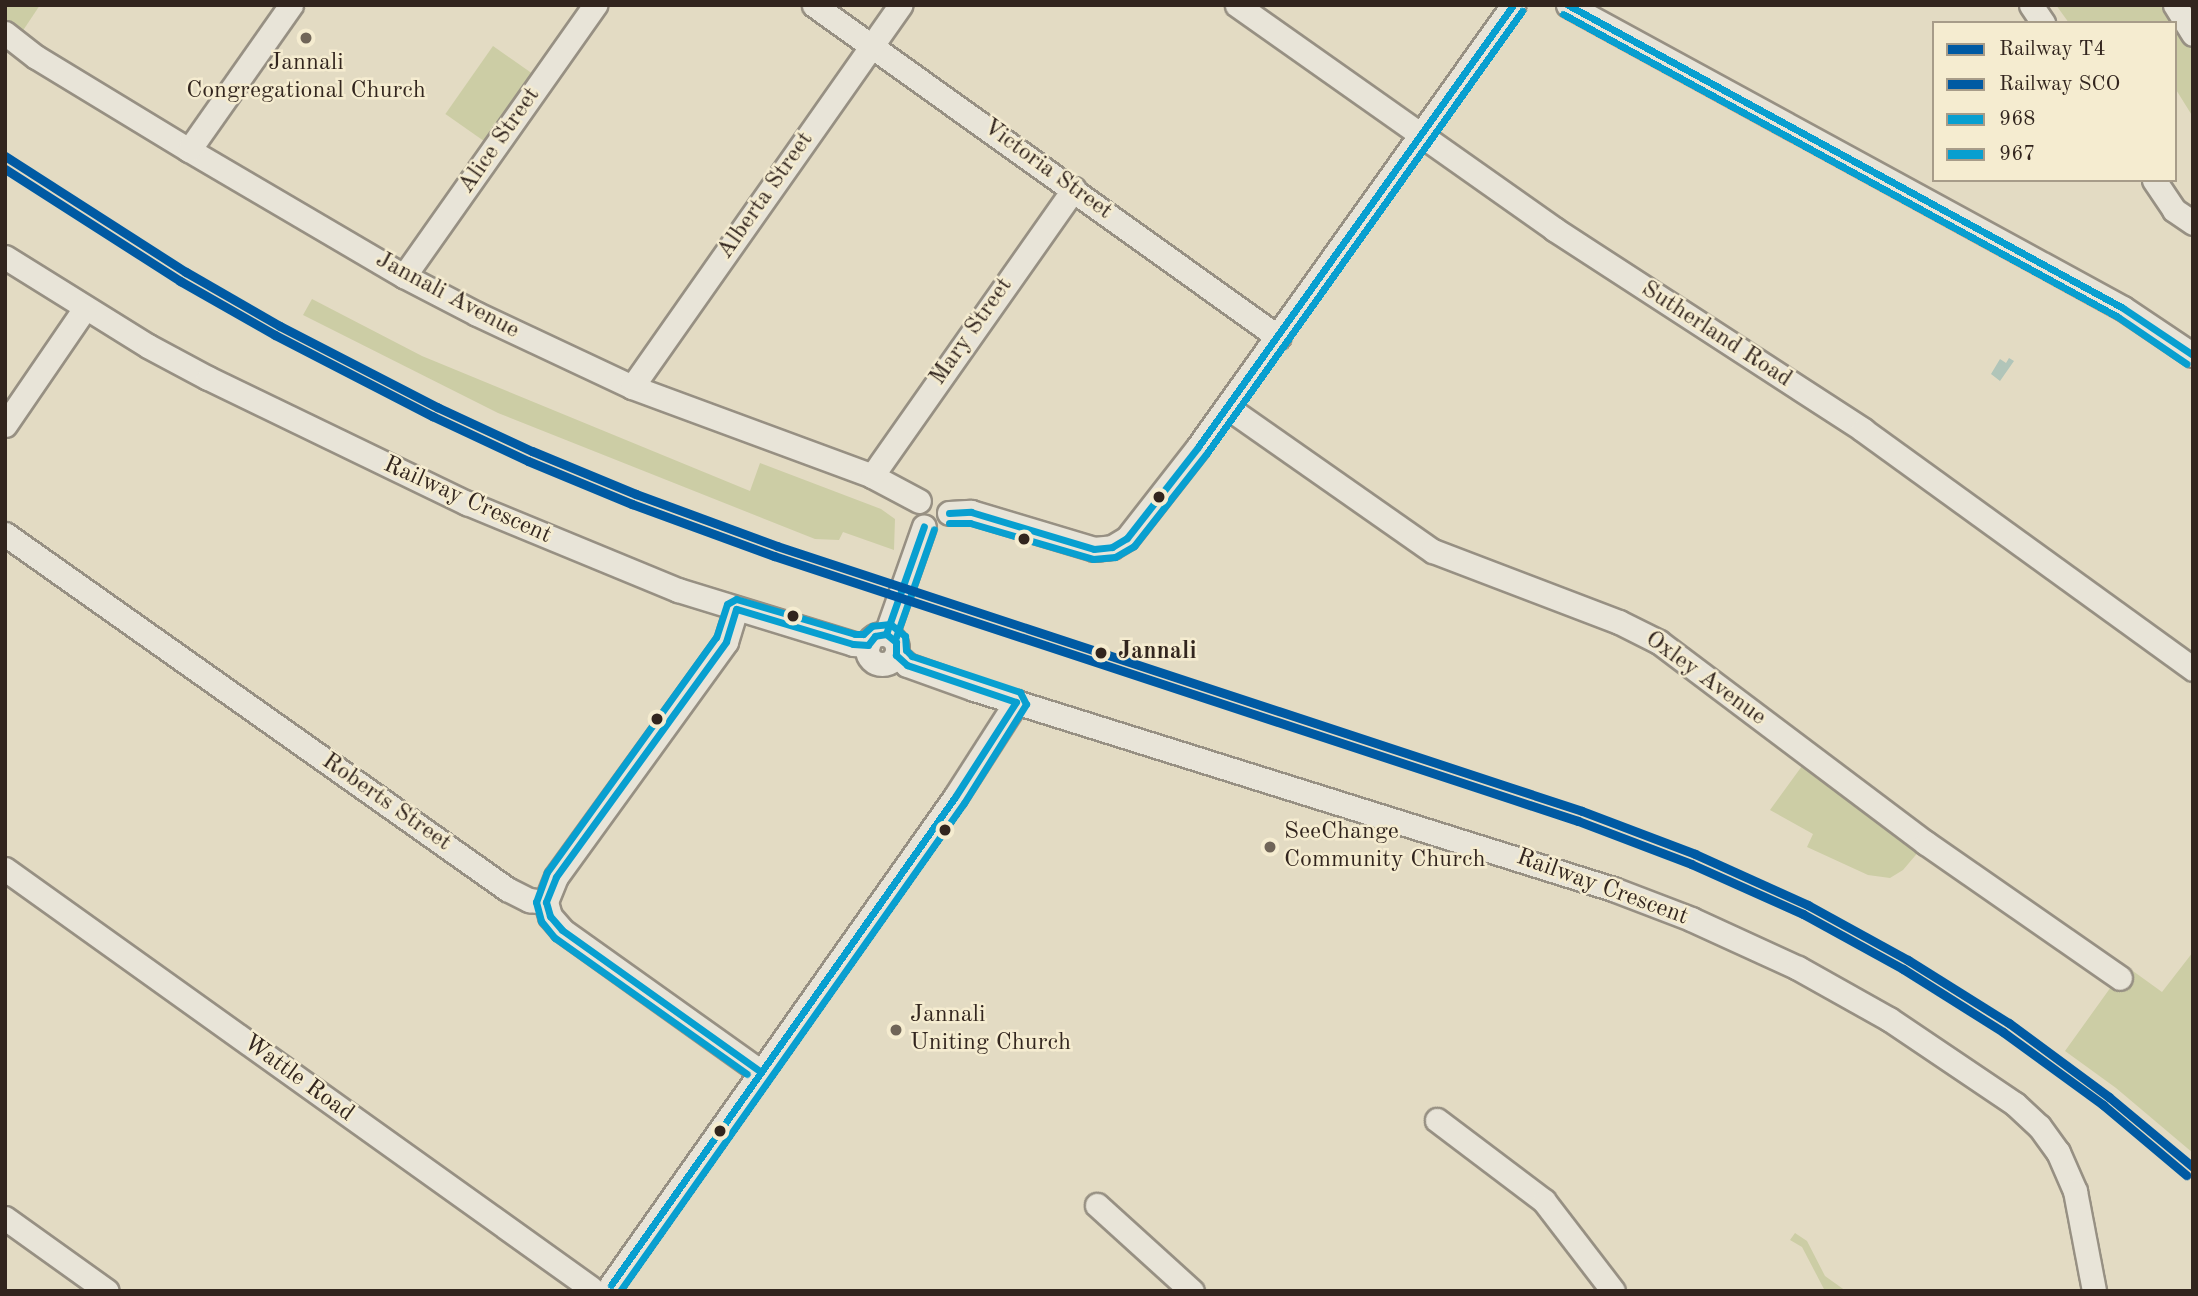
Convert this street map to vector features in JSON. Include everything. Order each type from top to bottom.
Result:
[{"type":"street","points":[[189,150],[291,5]]},
{"type":"street","name":"Alice Street","points":[[404,276],[595,5]]},
{"type":"street","name":"Victoria Street","points":[[814,5],[1278,337]]},
{"type":"street","name":"Alberta Street","points":[[632,387],[900,5]]},
{"type":"street","name":"Sutherland Road","points":[[1237,5],[1666,304],[1863,430],[2193,669]]},
{"type":"street","points":[[949,513],[971,512],[1084,547],[1112,547],[1127,538],[1143,522],[1278,337],[1513,5]]},
{"type":"street","points":[[1568,5],[2123,308],[2193,355]]},
{"type":"street","points":[[2031,5],[2042,21]]},
{"type":"street","points":[[2175,5],[2193,34]]},
{"type":"street","name":"Jannali Avenue","points":[[5,33],[36,57],[404,276],[632,387],[872,477],[919,501]]},
{"type":"street","points":[[2155,182],[2174,209],[2193,223]]},
{"type":"street","name":"Mary Street","points":[[872,477],[1074,189]]},
{"type":"street","name":"Railway Crescent","points":[[5,257],[85,308],[208,378],[467,503],[629,571],[736,609],[853,644],[882,631]]},
{"type":"street","points":[[5,425],[85,308]]},
{"type":"street","name":"Oxley Avenue","points":[[1227,407],[1433,551],[1619,622],[1659,642],[1926,842],[2120,978]]},
{"type":"street","points":[[928,496],[938,496],[946,502],[949,513],[940,527],[924,526],[916,516],[919,501],[928,496]]},
{"type":"street","points":[[882,631],[924,526]]},
{"type":"street","name":"Roberts Street","points":[[5,534],[507,889],[529,900],[546,902]]},
{"type":"street","points":[[736,609],[726,642],[556,877],[546,902],[550,916],[562,930],[760,1071]]},
{"type":"street","name":"Railway Crescent","points":[[882,631],[868,654],[879,664],[889,662],[896,655],[906,665],[1016,702],[1554,869],[1691,919],[1747,944],[1889,1019],[2015,1104],[2049,1138],[2075,1191],[2094,1291]]},
{"type":"street","points":[[602,1288],[947,808],[1016,702]]},
{"type":"street","name":"Wattle Road","points":[[5,869],[602,1288]]},
{"type":"street","points":[[1437,1120],[1544,1201],[1614,1291]]},
{"type":"street","points":[[1097,1205],[1192,1291]]},
{"type":"street","points":[[5,1218],[107,1291]]},
{"type":"green space","points":[[5,5],[40,5],[16,41],[5,33]]},
{"type":"green space","points":[[2056,5],[2170,5],[2193,49],[2193,117],[2177,91],[2177,21],[2068,21]]},
{"type":"green space","points":[[493,46],[532,73],[484,141],[445,114]]},
{"type":"green space","points":[[312,299],[422,356],[750,491],[760,463],[881,509],[895,519],[894,550],[843,532],[839,540],[815,539],[498,413],[303,315]]},
{"type":"green space","points":[[1810,755],[1926,843],[1903,870],[1890,878],[1868,875],[1807,847],[1813,834],[1770,810]]},
{"type":"green space","points":[[2193,952],[2193,1153],[2116,1088],[2065,1051],[2126,966],[2162,992]]},
{"type":"green space","points":[[1795,1233],[1807,1241],[1825,1276],[1846,1291],[1825,1291],[1802,1247],[1790,1240]]},
{"type":"shaded area","points":[[2009,358],[2014,361],[2000,381],[1991,374],[2000,359],[2006,363]]},
{"type":"rail line","name":"T4","points":[[5,156],[186,272],[280,326],[437,407],[532,451],[636,494],[777,546],[1582,811],[1695,854],[1808,905],[1908,960],[2009,1023],[2109,1097],[2193,1167]]},
{"type":"rail line","name":"SCO","points":[[5,169],[180,281],[275,335],[432,416],[528,461],[632,504],[774,556],[1578,821],[1691,864],[1803,914],[1903,969],[2003,1032],[2103,1105],[2186,1175]]},
{"type":"transit line","name":"968","points":[[949,513],[971,512],[1094,549],[1112,547],[1127,538],[1198,447],[1513,5]]},
{"type":"transit line","name":"968","points":[[1568,5],[2123,308],[2193,355]]},
{"type":"transit line","name":"967","points":[[949,523],[970,523],[1093,559],[1115,557],[1134,546],[1207,453],[1522,11]]},
{"type":"transit line","name":"967","points":[[1563,14],[2118,317],[2187,364]]},
{"type":"transit line","name":"968","points":[[886,634],[924,526]]},
{"type":"transit line","name":"967","points":[[896,637],[934,529]]},
{"type":"transit line","name":"967","points":[[620,1291],[964,803],[1026,704],[1020,692],[912,656],[906,650],[905,636],[890,624],[872,626],[863,634],[855,634],[736,599],[727,604],[716,637],[547,872],[536,902],[541,921],[555,938],[747,1074]]},
{"type":"transit line","name":"968","points":[[611,1285],[955,797],[1016,702],[907,665],[896,655],[896,642],[886,634],[875,636],[868,645],[853,644],[736,609],[726,642],[556,877],[546,902],[550,916],[562,930],[760,1071]]},
{"type":"place","name":"Jannali Congregational Church","points":[[306,38]]},
{"type":"place","name":"Jannali","points":[[1101,653]]},
{"type":"place","name":"SeeChange Community Church","points":[[1270,847]]},
{"type":"place","name":"Jannali Uniting Church","points":[[896,1030]]}]
